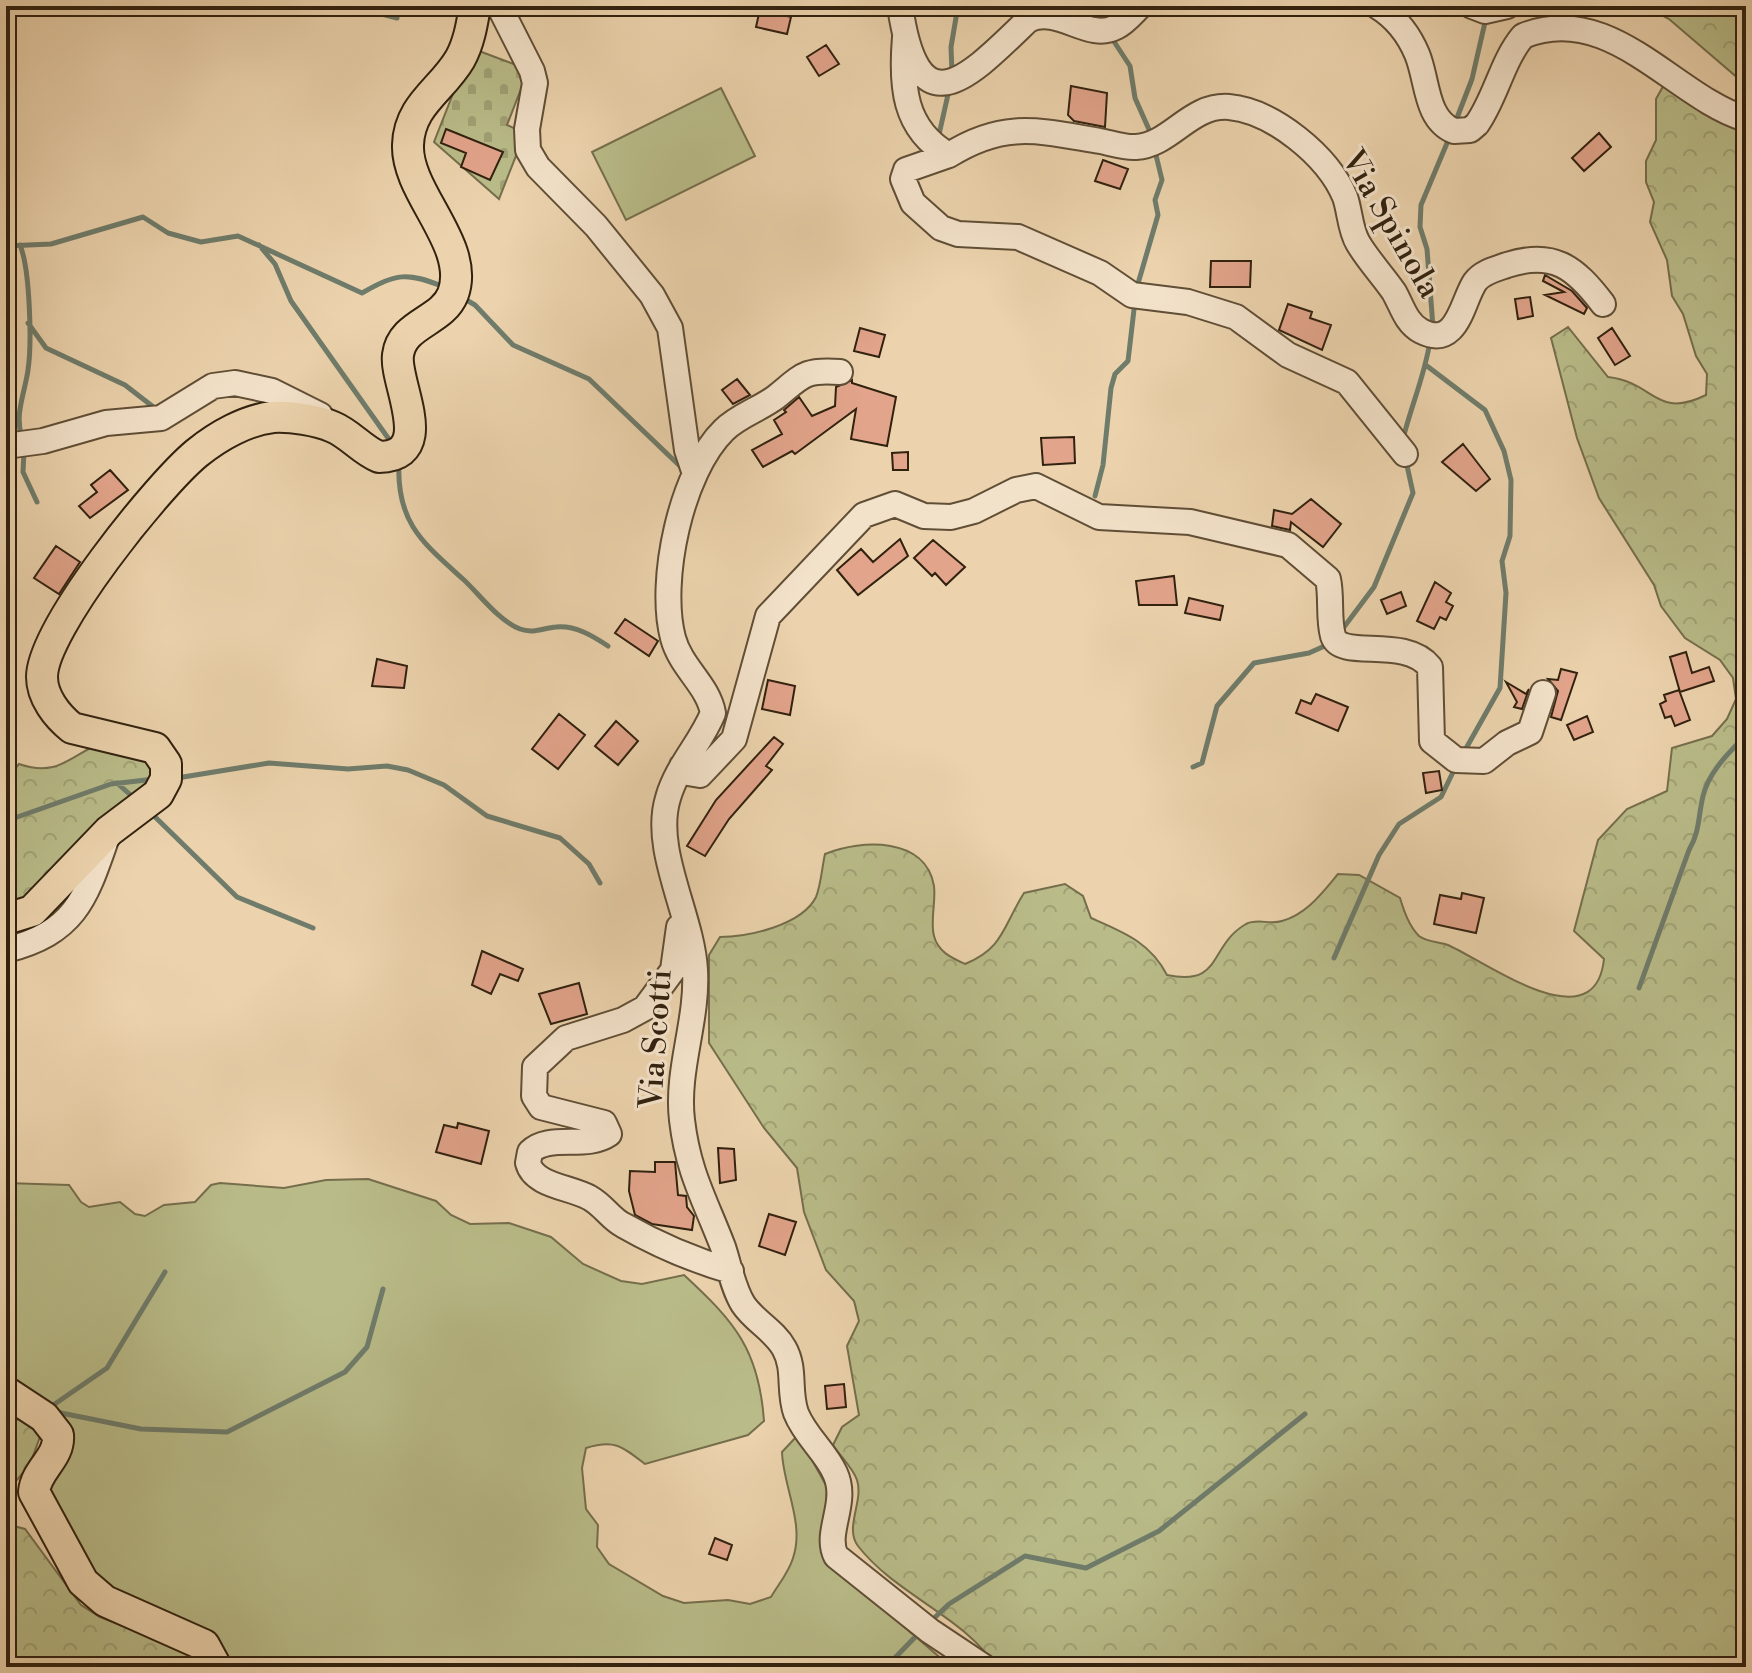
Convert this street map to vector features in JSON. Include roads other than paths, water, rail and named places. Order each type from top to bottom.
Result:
[{"type":"main road","points":[[6,919],[32,911],[109,831],[158,794],[166,779],[166,764],[155,748],[145,743],[72,728],[54,710],[42,676],[60,630],[86,584],[164,486],[197,453],[233,431],[262,419],[287,417],[334,427],[379,457],[396,452],[410,433],[412,419],[398,373],[398,352],[405,335],[443,309],[453,294],[455,273],[449,246],[411,168],[408,146],[413,119],[425,99],[460,58],[475,6]]},
{"type":"main road","points":[[6,1392],[44,1417],[58,1435],[56,1452],[39,1474],[34,1492],[83,1582],[105,1601],[204,1645],[216,1667]]},
{"type":"street","points":[[499,6],[535,83],[527,140],[532,159],[605,237],[652,295],[670,328],[687,450],[694,471]]},
{"type":"street","points":[[900,6],[905,37],[902,74],[910,119],[929,144],[949,155]]},
{"type":"street","points":[[905,37],[923,75],[933,81],[955,83],[981,66],[1028,20],[1038,15],[1056,16],[1108,30],[1119,26],[1140,6]]},
{"type":"street","points":[[1377,6],[1406,33],[1417,54],[1436,118],[1443,127],[1462,131],[1470,130],[1484,114],[1522,38],[1548,16],[1576,6]]},
{"type":"street","points":[[1472,6],[1485,11],[1507,6]]},
{"type":"street","points":[[1632,24],[1726,109],[1746,119]]},
{"type":"street","name":"Via Spinola","points":[[949,155],[974,139],[1026,129],[1137,147],[1154,141],[1198,111],[1226,107],[1250,111],[1285,127],[1325,167],[1344,195],[1357,242],[1396,295],[1408,319],[1421,331],[1434,335],[1450,330],[1461,317],[1475,281],[1488,271],[1522,260],[1545,257],[1582,275],[1603,304]]},
{"type":"street","points":[[949,155],[906,170],[903,179],[913,203],[941,228],[958,234],[1018,237],[1100,273],[1132,295],[1188,302],[1236,317],[1288,355],[1347,382],[1405,454]]},
{"type":"street","points":[[694,471],[724,430],[776,397],[789,382],[814,370],[840,372]]},
{"type":"street","points":[[6,446],[43,441],[106,423],[161,418],[213,386],[235,383],[272,391],[316,412],[334,427]]},
{"type":"street","name":"Via Scotti","points":[[694,471],[678,530],[669,586],[669,611],[681,659],[710,697],[713,713],[668,795],[663,827],[691,938],[695,974],[694,1013],[681,1081],[683,1127],[698,1192],[744,1305],[785,1349],[792,1371],[796,1412],[838,1480],[841,1500],[832,1543],[836,1556],[930,1631],[984,1667]]},
{"type":"street","points":[[682,766],[688,773],[700,775],[734,739],[768,616],[864,515],[895,504],[924,516],[951,517],[1029,487],[1046,489],[1099,517],[1190,522],[1288,545],[1299,552],[1328,579],[1333,634],[1338,643],[1352,648],[1412,651],[1430,667],[1432,741],[1456,760],[1484,761],[1507,743],[1530,732],[1543,693]]},
{"type":"street","points":[[6,950],[53,934],[90,885],[109,831]]},
{"type":"street","points":[[680,896],[677,957],[669,979],[656,997],[633,1015],[566,1038],[535,1067],[534,1096],[541,1107],[604,1123],[609,1134],[597,1139],[538,1145],[530,1152],[528,1163],[537,1177],[590,1198],[606,1208],[619,1224],[681,1256],[731,1271]]},
{"type":"waterway","points":[[351,6],[397,18]]},
{"type":"waterway","points":[[952,73],[951,47],[958,6]]},
{"type":"waterway","points":[[1104,6],[1107,24]]},
{"type":"waterway","points":[[1743,6],[1746,15]]},
{"type":"waterway","points":[[1455,123],[1472,79],[1486,18]]},
{"type":"waterway","points":[[1111,37],[1130,66],[1135,98],[1151,134]]},
{"type":"waterway","points":[[938,139],[949,90]]},
{"type":"waterway","points":[[1433,327],[1427,249],[1420,227],[1421,205],[1450,136]]},
{"type":"waterway","points":[[1137,287],[1158,215],[1155,200],[1162,180],[1155,151]]},
{"type":"waterway","points":[[6,246],[51,244],[143,217],[168,233],[201,242],[238,236],[362,293],[402,277],[444,287]]},
{"type":"waterway","points":[[20,245],[26,271],[30,325],[28,370],[20,412],[22,437]]},
{"type":"waterway","points":[[259,245],[275,264],[291,301],[393,445]]},
{"type":"waterway","points":[[463,298],[475,305],[513,345],[589,379],[682,468]]},
{"type":"waterway","points":[[1095,496],[1103,465],[1111,388],[1115,374],[1128,361],[1135,301]]},
{"type":"waterway","points":[[28,323],[46,348],[125,385],[156,409]]},
{"type":"waterway","points":[[1403,439],[1430,341]]},
{"type":"waterway","points":[[1427,366],[1485,410],[1504,451],[1511,480],[1510,536],[1502,561],[1506,593],[1500,688],[1464,752]]},
{"type":"waterway","points":[[1746,411],[1740,429],[1745,467],[1746,651]]},
{"type":"waterway","points":[[24,451],[23,472],[37,502]]},
{"type":"waterway","points":[[1341,631],[1374,587],[1413,493],[1406,461]]},
{"type":"waterway","points":[[399,462],[402,501],[415,530],[436,555],[497,614],[520,629],[577,629],[608,646]]},
{"type":"waterway","points":[[1193,767],[1202,763],[1217,706],[1254,663],[1309,653],[1329,644]]},
{"type":"waterway","points":[[1639,988],[1695,836],[1706,787],[1720,763],[1746,735]]},
{"type":"waterway","points":[[177,778],[269,763],[348,769],[387,766],[408,770],[444,785],[487,816],[560,838],[589,864],[600,883]]},
{"type":"waterway","points":[[1334,958],[1379,855],[1399,824],[1441,797],[1455,768]]},
{"type":"waterway","points":[[6,821],[111,784],[155,779]]},
{"type":"waterway","points":[[117,783],[134,798]]},
{"type":"waterway","points":[[150,812],[237,897],[313,928]]},
{"type":"waterway","points":[[49,1408],[107,1368],[165,1272]]},
{"type":"waterway","points":[[56,1412],[141,1429],[227,1432],[345,1372],[367,1347],[383,1289]]},
{"type":"waterway","points":[[930,1622],[949,1604],[1025,1556],[1086,1568],[1159,1531],[1305,1414]]},
{"type":"waterway","points":[[6,1422],[24,1416]]},
{"type":"waterway","points":[[886,1667],[920,1632]]}]
